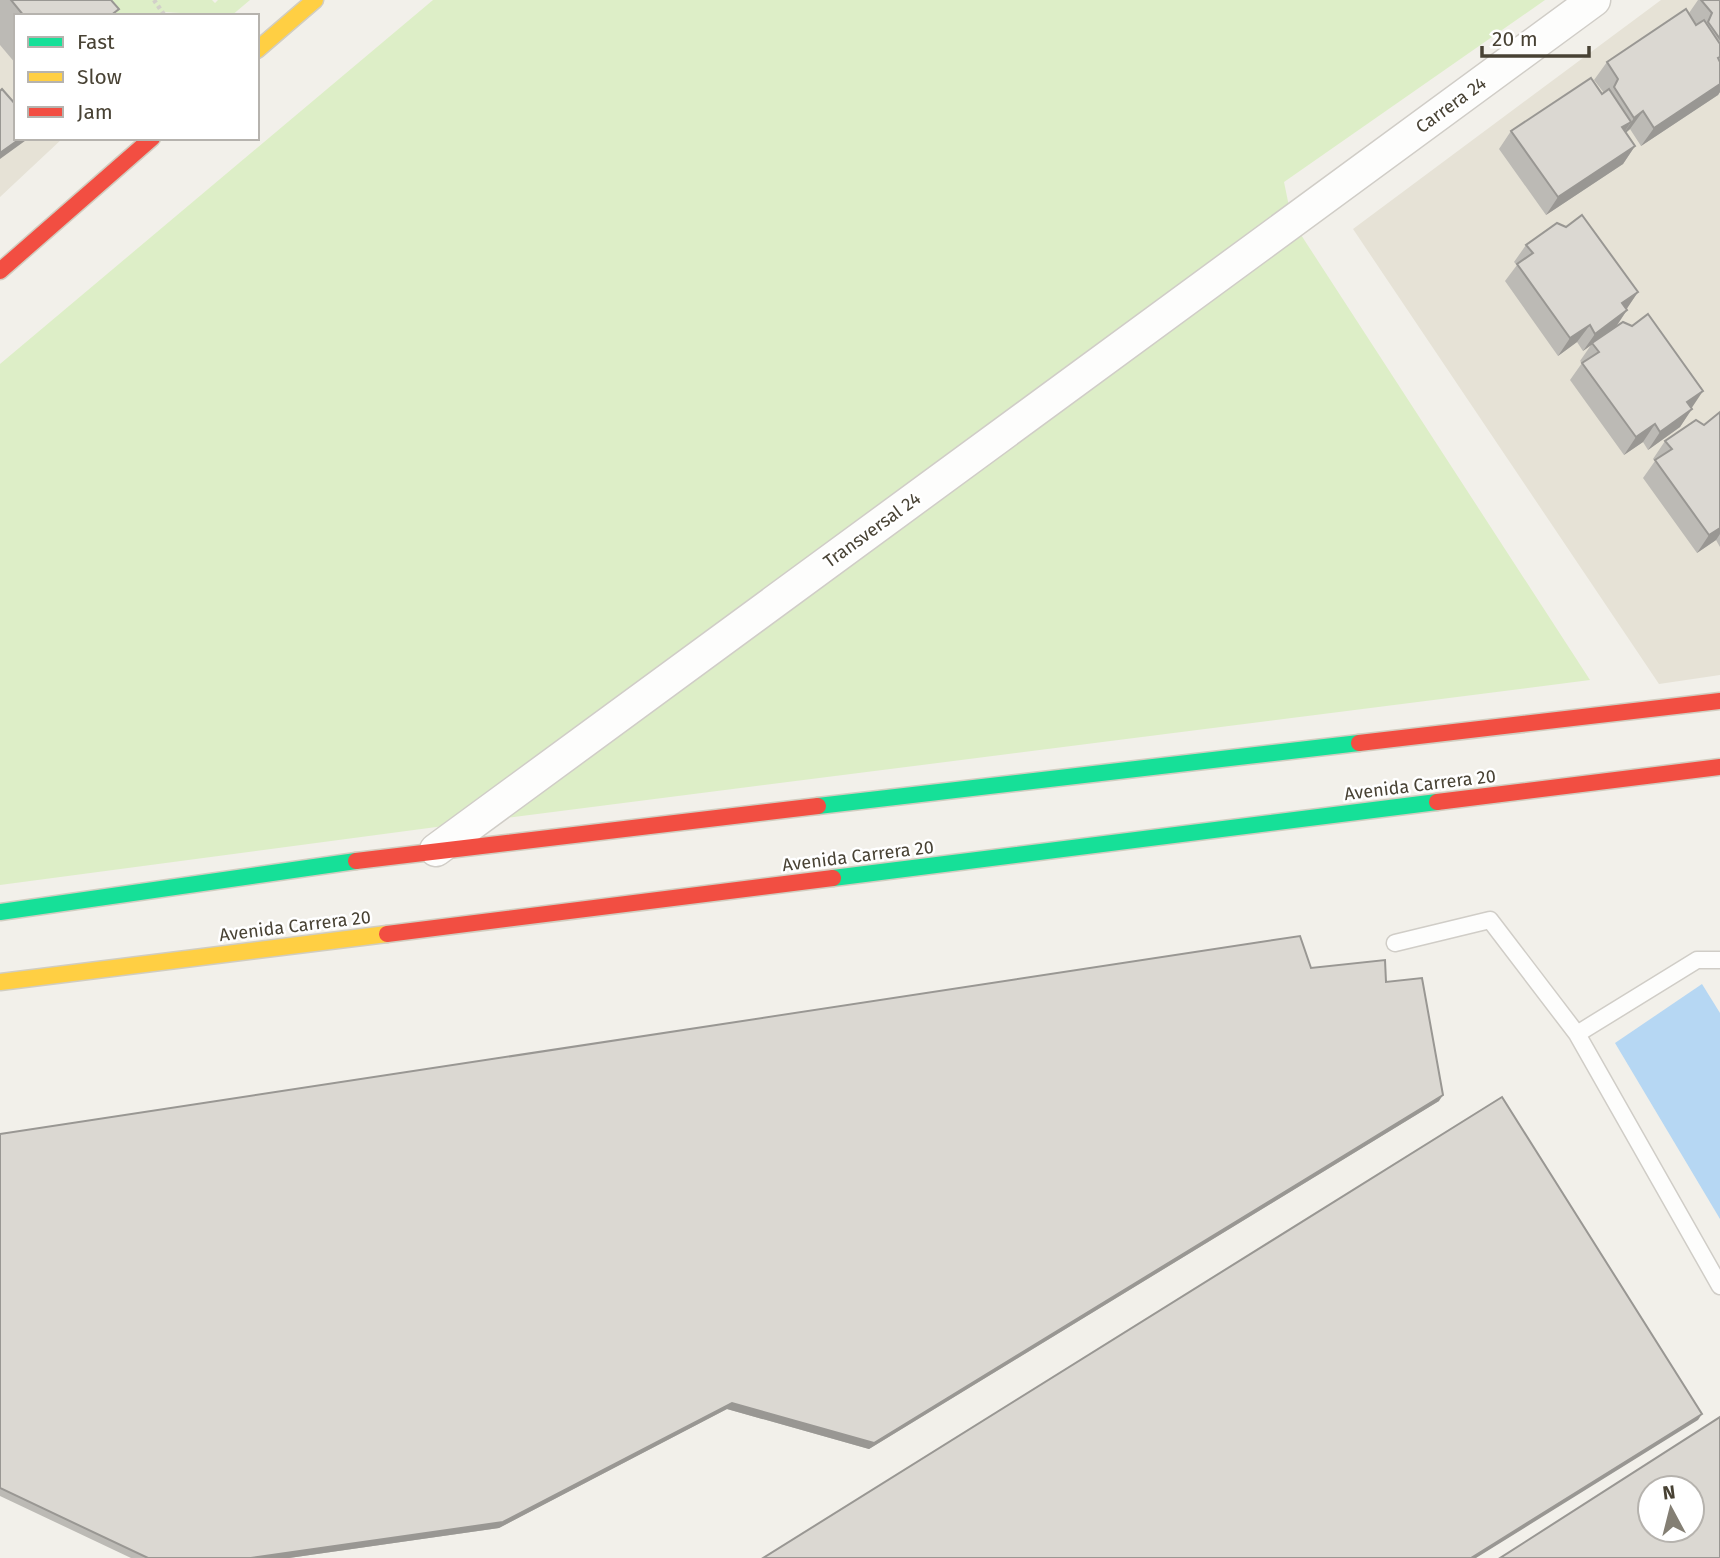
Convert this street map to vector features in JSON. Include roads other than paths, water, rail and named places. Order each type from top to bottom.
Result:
[{"type":"street","points":[[259,48],[315,0]]},
{"type":"street","name":"Carrera 24","points":[[1308,210],[1594,0]]},
{"type":"street","points":[[0,271],[150,140]]},
{"type":"street","name":"Transversal 24","points":[[436,850],[1308,210]]},
{"type":"street","points":[[0,912],[436,850],[1720,701]]},
{"type":"street","name":"Avenida Carrera 20","points":[[0,982],[1720,767]]},
{"type":"lane","points":[[1395,943],[1490,920],[1577,1034],[1720,1286]]},
{"type":"lane","points":[[1577,1034],[1697,960],[1720,960]]},
{"type":"water","points":[[1702,984],[1720,1013],[1720,1219],[1615,1043]]}]
